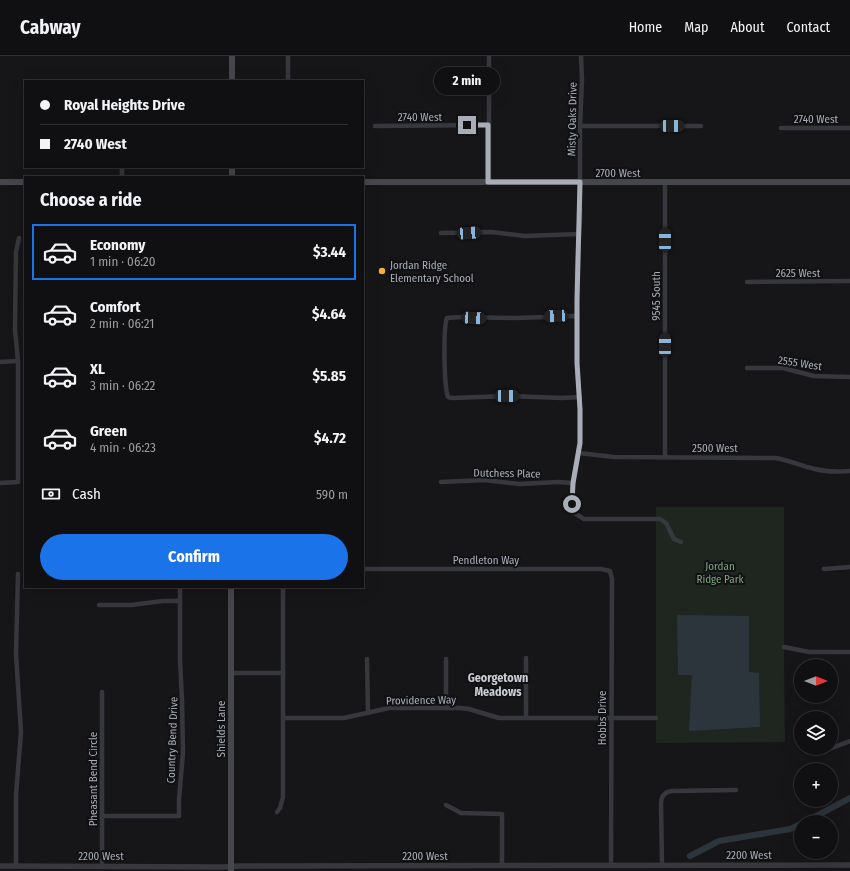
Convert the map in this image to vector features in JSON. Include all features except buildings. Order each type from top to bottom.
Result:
[{"type":"main road","points":[[232,56],[232,80]]},
{"type":"main road","points":[[0,182],[24,182]]},
{"type":"main road","name":"2700 West","points":[[364,182],[850,182]]},
{"type":"main road","name":"Shields Lane","points":[[231,588],[231,869]]},
{"type":"street","points":[[288,56],[288,80]]},
{"type":"street","points":[[488,182],[489,56]]},
{"type":"street","name":"Misty Oaks Drive","points":[[581,56],[582,80],[577,268],[577,363],[580,397],[579,453],[573,483],[573,509],[580,518],[588,519],[660,519],[666,523],[674,539],[681,542]]},
{"type":"street","name":"2740 West","points":[[375,126],[488,125]]},
{"type":"street","points":[[580,126],[701,126]]},
{"type":"street","name":"2740 West","points":[[781,128],[850,128]]},
{"type":"street","name":"9545 South","points":[[664,457],[665,182]]},
{"type":"street","points":[[441,233],[491,232],[525,236],[579,234]]},
{"type":"street","points":[[0,482],[18,482],[18,361],[15,330],[16,245],[19,238]]},
{"type":"street","name":"2625 West","points":[[747,282],[850,282]]},
{"type":"street","points":[[577,316],[447,318],[445,328],[446,389],[448,397],[456,398],[507,396],[562,398],[580,397]]},
{"type":"street","points":[[0,362],[18,361]]},
{"type":"street","name":"2555 West","points":[[747,368],[783,368],[814,376],[850,376]]},
{"type":"street","name":"2500 West","points":[[579,453],[614,457],[775,458],[791,461],[816,470],[850,472]]},
{"type":"street","name":"Dutchess Place","points":[[441,482],[484,480],[520,484],[558,482],[573,483]]},
{"type":"street","points":[[824,569],[850,567]]},
{"type":"street","name":"Pendleton Way","points":[[364,569],[601,569],[610,571]]},
{"type":"street","name":"Hobbs Drive","points":[[610,571],[612,579],[611,866]]},
{"type":"street","points":[[16,866],[16,795],[21,732],[16,654],[18,574]]},
{"type":"street","name":"Country Bend Drive","points":[[102,816],[179,816],[183,752],[180,660],[180,588]]},
{"type":"street","points":[[277,812],[280,808],[283,797],[283,588]]},
{"type":"street","points":[[99,605],[131,605],[163,601],[180,601]]},
{"type":"street","points":[[784,647],[809,652],[850,652]]},
{"type":"street","points":[[526,658],[526,718]]},
{"type":"street","points":[[368,659],[368,713]]},
{"type":"street","points":[[446,659],[446,708]]},
{"type":"street","points":[[231,673],[283,673]]},
{"type":"street","name":"Pheasant Bend Circle","points":[[102,692],[102,866]]},
{"type":"street","name":"Providence Way","points":[[283,718],[344,718],[389,708],[446,708],[469,709],[499,718],[656,718]]},
{"type":"street","points":[[838,746],[850,741]]},
{"type":"street","points":[[662,866],[661,803],[664,793],[672,791],[736,790]]},
{"type":"street","points":[[446,804],[461,813],[502,814],[502,866]]},
{"type":"street","name":"2200 West","points":[[0,866],[102,866],[231,869],[502,866],[662,866],[703,868],[850,865]]},
{"type":"green space","name":"Jordan Ridge Park","points":[[656,507],[784,507],[785,742],[656,743]]},
{"type":"shaded area","points":[[677,615],[749,616],[749,672],[759,673],[760,727],[689,731],[692,675],[678,675]]},
{"type":"waterway","points":[[818,815],[850,798]]},
{"type":"waterway","points":[[690,856],[719,841],[794,827]]},
{"type":"place","name":"Jordan Ridge Elementary School","points":[[382,271]]},
{"type":"district","name":"Georgetown Meadows","points":[[498,685]]},
{"type":"route","points":[[467,125],[488,125],[488,182],[580,182],[580,220],[577,268],[577,363],[580,409],[580,443],[578,462],[573,483],[572,504]]}]
